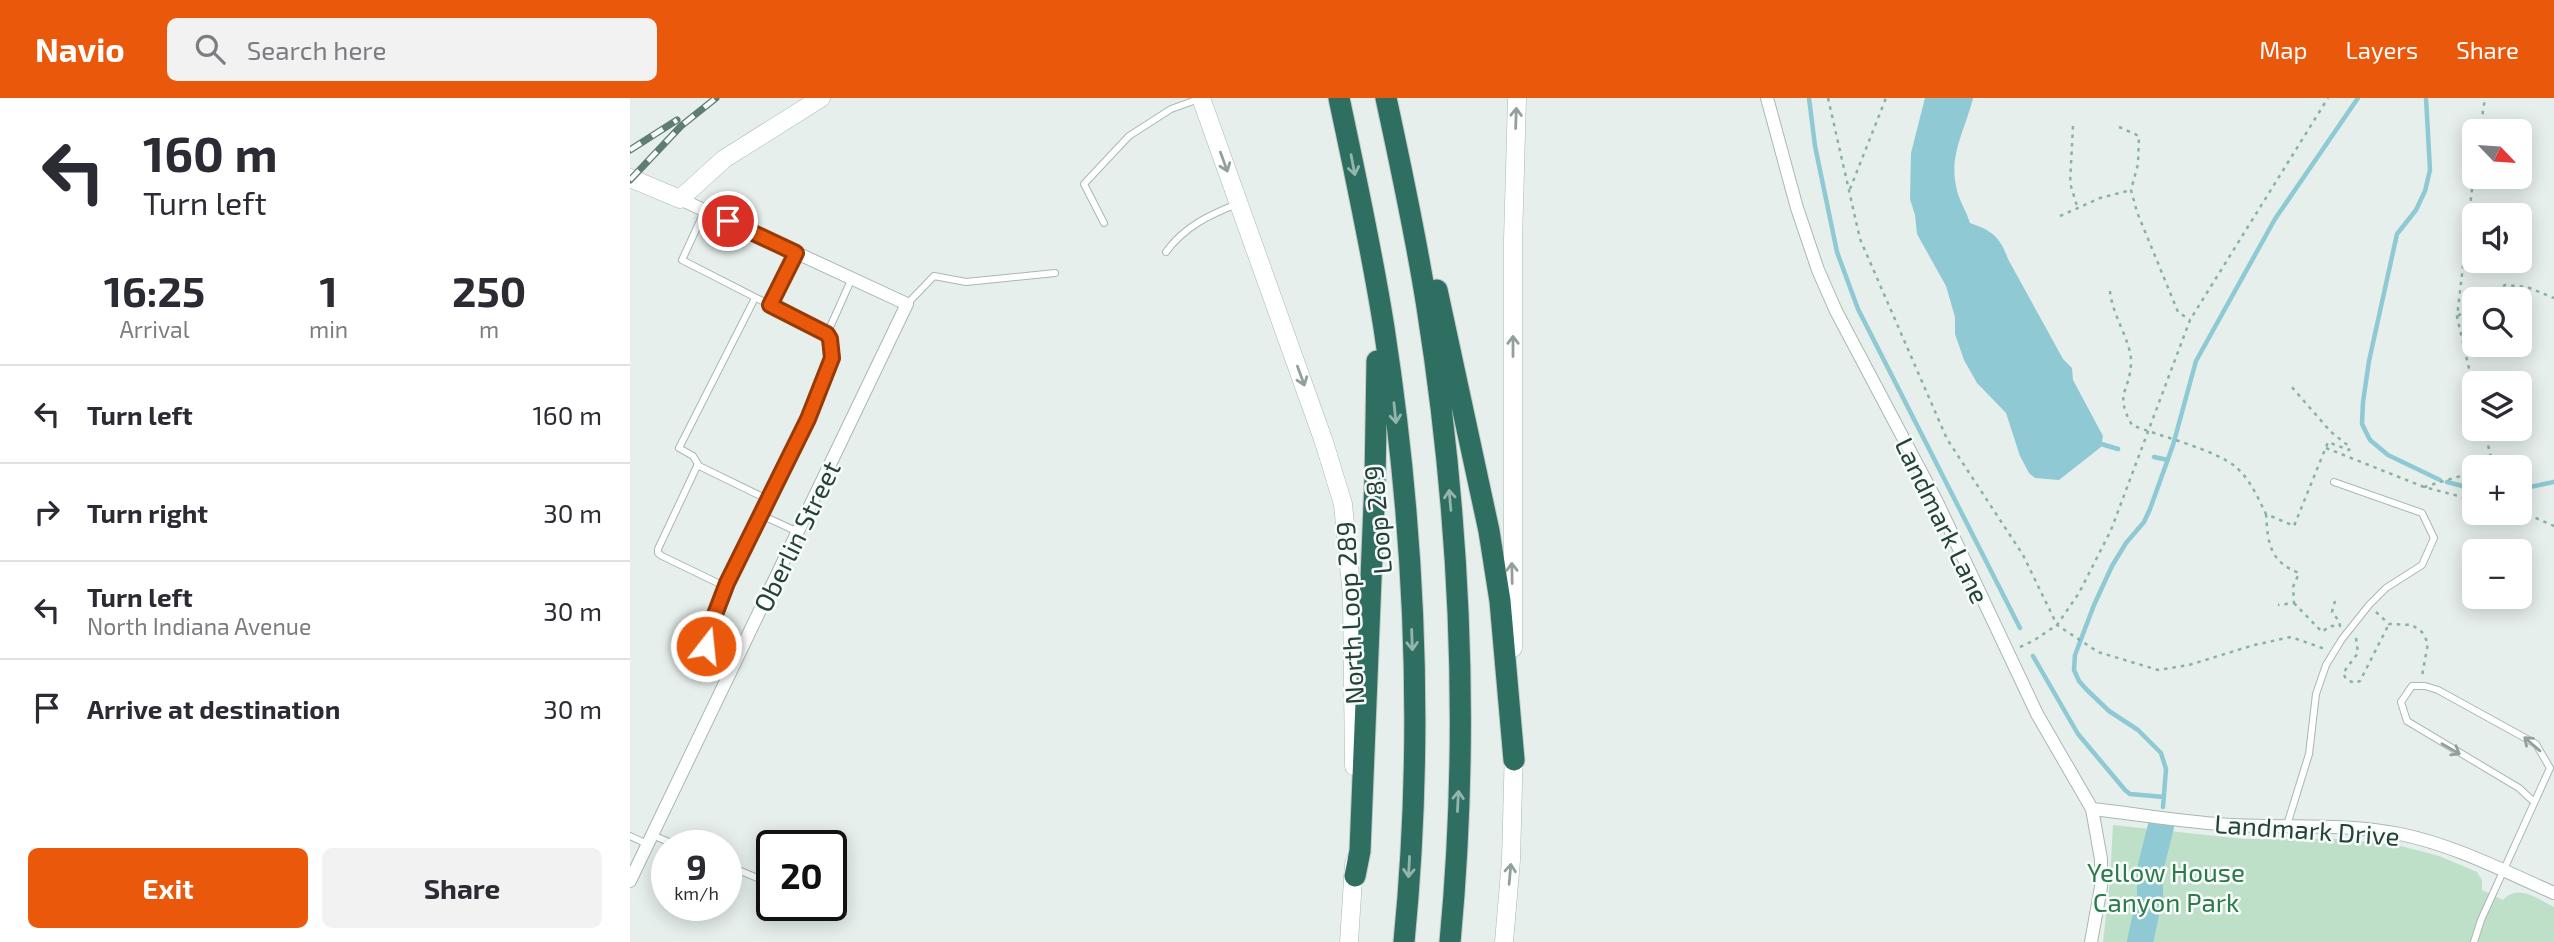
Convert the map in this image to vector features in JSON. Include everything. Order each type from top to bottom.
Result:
[{"type":"highway","name":"Loop 289","points":[[1339,98],[1369,244],[1394,402],[1409,562],[1413,646],[1413,806],[1404,942]]},
{"type":"highway","points":[[1386,98],[1433,272],[1489,531],[1500,601],[1514,760]]},
{"type":"highway","points":[[1392,123],[1427,305],[1454,538],[1459,641],[1459,783],[1450,942]]},
{"type":"highway","points":[[1355,876],[1360,851],[1376,467],[1377,357],[1369,244]]},
{"type":"street","points":[[680,199],[724,159],[821,98]]},
{"type":"street","name":"North Loop 289","points":[[1201,98],[1324,442],[1343,504],[1352,596],[1354,707],[1352,850],[1355,876],[1349,942]]},
{"type":"street","points":[[1504,942],[1511,860],[1514,760],[1513,240],[1517,98]]},
{"type":"street","name":"Landmark Lane","points":[[1767,98],[1797,208],[1818,270],[1836,311],[1937,502],[2037,714],[2092,809],[2101,859],[2101,887],[2091,942]]},
{"type":"street","points":[[630,178],[907,304]]},
{"type":"street","name":"Oberlin Street","points":[[630,881],[907,304]]},
{"type":"street","name":"Landmark Drive","points":[[2092,809],[2232,825],[2359,828],[2402,834],[2440,845],[2554,893]]},
{"type":"lane","points":[[1104,223],[1084,184],[1129,136],[1171,109],[1201,98]]},
{"type":"lane","points":[[1166,252],[1175,239],[1207,216],[1239,203]]},
{"type":"lane","points":[[705,210],[682,260],[827,334],[832,358],[808,419],[727,583],[705,643],[706,646],[737,658]]},
{"type":"lane","points":[[770,305],[796,253]]},
{"type":"lane","points":[[907,304],[934,276],[966,282],[1055,273]]},
{"type":"lane","points":[[827,334],[852,278]]},
{"type":"lane","points":[[727,583],[715,583],[658,553],[697,465],[693,456],[679,448],[755,298]]},
{"type":"lane","points":[[697,465],[769,500]]},
{"type":"lane","points":[[2286,827],[2309,754],[2316,694],[2326,665],[2369,605],[2386,588],[2422,565],[2434,538],[2422,513],[2334,482]]},
{"type":"lane","points":[[761,515],[798,532]]},
{"type":"lane","points":[[2474,942],[2503,870],[2535,802],[2550,768],[2536,744],[2438,690],[2412,686],[2401,702],[2407,722],[2519,788],[2535,802]]},
{"type":"lane","points":[[630,836],[650,840]]},
{"type":"path","points":[[1828,98],[1860,239],[1947,439],[2024,555],[2057,625],[2098,652],[2158,670],[2189,665],[2291,637],[2334,652]]},
{"type":"path","points":[[1849,191],[1886,98]]},
{"type":"path","points":[[2007,652],[2033,641],[2057,625],[2079,593],[2111,530],[2190,320],[2328,98]]},
{"type":"path","points":[[2482,119],[2485,98]]},
{"type":"path","points":[[2073,126],[2070,184],[2077,206]]},
{"type":"path","points":[[2119,127],[2139,136],[2138,164],[2131,190],[2137,212],[2178,312],[2190,320]]},
{"type":"path","points":[[2470,371],[2457,317],[2472,189]]},
{"type":"path","points":[[2060,216],[2077,206],[2131,190]]},
{"type":"path","points":[[2502,287],[2529,287]]},
{"type":"path","points":[[2532,288],[2554,298]]},
{"type":"path","points":[[2110,291],[2111,303],[2131,361],[2122,393],[2123,410],[2132,425],[2218,457],[2237,468],[2254,488],[2266,514],[2270,546],[2275,558],[2284,567],[2299,573],[2293,587],[2294,603],[2322,632],[2330,626],[2340,626],[2332,612],[2335,601]]},
{"type":"path","points":[[2457,317],[2462,313]]},
{"type":"path","points":[[2266,514],[2294,526],[2328,448],[2328,442],[2349,450],[2350,447],[2330,432],[2290,385]]},
{"type":"path","points":[[2328,448],[2424,487],[2462,497]]},
{"type":"path","points":[[2424,487],[2462,476]]},
{"type":"path","points":[[2532,516],[2554,526]]},
{"type":"path","points":[[2278,605],[2294,603]]},
{"type":"path","points":[[2369,605],[2389,624],[2413,625],[2422,632],[2428,643],[2420,686]]},
{"type":"path","points":[[2370,618],[2376,611]]},
{"type":"path","points":[[2359,632],[2355,639],[2358,653],[2343,673],[2346,679],[2354,683],[2360,681],[2389,624]]},
{"type":"green space","name":"Yellow House Canyon Park","points":[[2113,825],[2244,839],[2343,839],[2401,846],[2439,856],[2477,872],[2482,880],[2482,890],[2503,900],[2509,895],[2522,893],[2554,907],[2554,942],[2103,942]]},
{"type":"water","points":[[1925,98],[1973,98],[1956,152],[1954,174],[1958,195],[1970,223],[1990,232],[2002,245],[2063,359],[2072,368],[2073,380],[2103,436],[2101,447],[2059,480],[2035,478],[2029,473],[2020,456],[2006,413],[1977,383],[1964,360],[1955,334],[1955,317],[1946,286],[1917,234],[1910,199],[1911,153]]},
{"type":"waterway","points":[[1809,98],[1815,146],[1837,252],[1858,309],[2020,628]]},
{"type":"waterway","points":[[2163,807],[2166,769],[2161,753],[2138,730],[2109,711],[2086,689],[2074,670],[2075,655],[2112,566],[2126,543],[2144,522],[2150,509],[2173,445],[2196,361],[2275,219],[2358,98]]},
{"type":"waterway","points":[[2426,98],[2430,170],[2425,191],[2416,210],[2397,234],[2369,361],[2362,424],[2370,440],[2388,455],[2440,480]]},
{"type":"waterway","points":[[2098,443],[2118,449]]},
{"type":"waterway","points":[[2154,457],[2168,460]]},
{"type":"waterway","points":[[2447,482],[2462,486]]},
{"type":"waterway","points":[[2532,487],[2554,482]]},
{"type":"waterway","points":[[2033,656],[2078,734],[2125,790],[2130,794],[2164,797]]},
{"type":"waterway","points":[[2140,942],[2150,896],[2150,870],[2161,826]]},
{"type":"railway","points":[[630,180],[681,126],[716,98]]},
{"type":"railway","points":[[630,150],[677,120]]},
{"type":"route","points":[[706,646],[706,638],[727,583],[808,419],[832,358],[832,345],[827,334],[770,305],[796,253],[728,221]]}]
